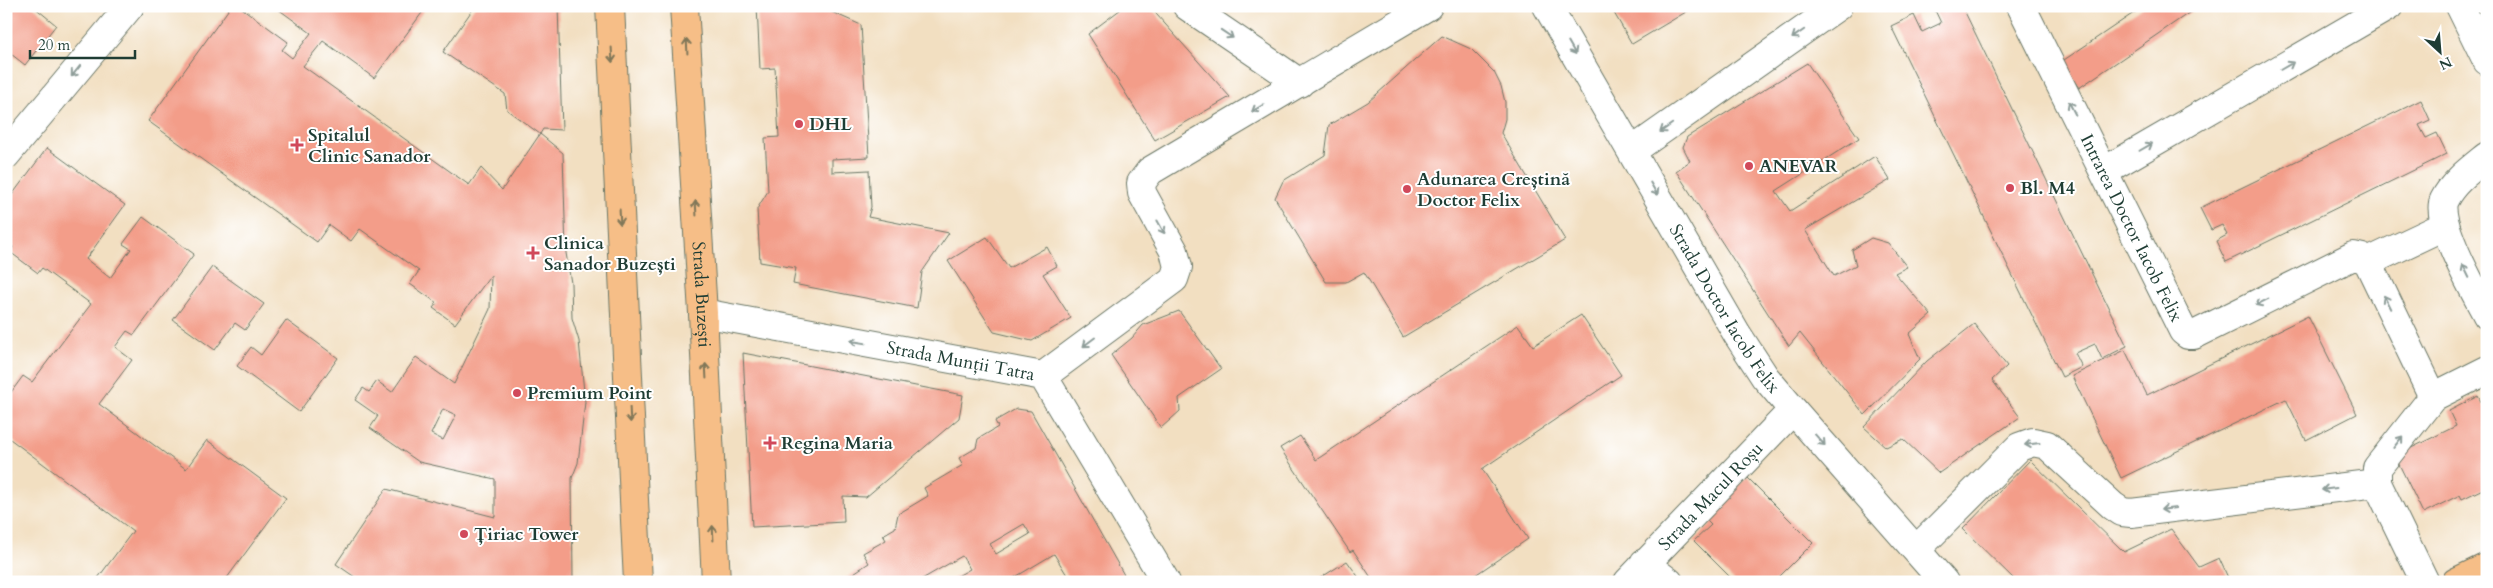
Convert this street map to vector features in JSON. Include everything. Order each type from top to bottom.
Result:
[{"type":"main road","points":[[610,6],[638,582]]},
{"type":"main road","name":"Strada Buzești","points":[[684,6],[703,313],[716,582]]},
{"type":"main road","points":[[2456,582],[2487,567]]},
{"type":"street","points":[[6,155],[130,6]]},
{"type":"street","points":[[1187,6],[1300,83]]},
{"type":"street","points":[[1044,376],[1174,279],[1178,267],[1174,251],[1142,193],[1141,183],[1150,171],[1428,6]]},
{"type":"street","name":"Strada Doctor Iacob Felix","points":[[1547,6],[1737,334],[1765,377],[1944,582]]},
{"type":"street","points":[[1632,151],[1838,6]]},
{"type":"street","name":"Intrarea Doctor Iacob Felix","points":[[2021,6],[2183,330],[2188,335],[2194,335],[2353,256],[2368,262]]},
{"type":"street","points":[[2104,171],[2389,6]]},
{"type":"street","points":[[2460,6],[2487,61]]},
{"type":"street","points":[[2487,156],[2454,184],[2443,203],[2444,226],[2487,315]]},
{"type":"street","points":[[2433,397],[2368,262],[2444,226]]},
{"type":"street","name":"Strada Munții Tatra","points":[[703,313],[1044,376],[1166,582]]},
{"type":"street","points":[[2425,582],[2377,483],[2378,468],[2433,397],[2487,370]]},
{"type":"street","name":"Strada Macul Roșu","points":[[1636,572],[1793,410]]},
{"type":"street","points":[[1917,550],[2019,447],[2033,442],[2047,445],[2113,506],[2122,512],[2131,513],[2377,483]]},
{"type":"street","points":[[1636,572],[1669,582]]},
{"type":"building","points":[[6,6],[33,6],[56,25],[25,65],[6,50]]},
{"type":"building","points":[[231,6],[239,6],[288,42],[282,50],[292,58],[311,33],[274,6],[427,6],[374,78],[323,41],[303,66],[469,185],[481,168],[502,190],[540,134],[563,153],[566,253],[571,283],[572,318],[579,341],[585,402],[578,463],[572,478],[573,582],[362,582],[336,564],[386,489],[495,517],[495,479],[419,462],[370,428],[378,416],[355,400],[363,388],[369,392],[377,381],[392,392],[416,357],[454,384],[490,309],[491,275],[455,324],[433,308],[437,303],[410,284],[419,271],[360,229],[351,241],[329,225],[317,242],[148,121]],"holes":[[[443,409],[456,415],[443,440],[431,434]]]},
{"type":"building","points":[[475,6],[558,6],[562,130],[543,129],[540,134],[507,110],[505,94],[443,52]]},
{"type":"building","points":[[757,6],[818,6],[861,25],[869,157],[832,159],[832,172],[869,170],[871,207],[868,217],[949,233],[922,272],[917,308],[793,284],[796,268],[760,262],[757,209],[768,191],[765,138],[779,137],[775,68],[760,69]]},
{"type":"building","points":[[1125,6],[1149,6],[1230,97],[1155,140],[1088,34]]},
{"type":"building","points":[[1610,6],[1696,6],[1632,44]]},
{"type":"building","name":"Bl. M4","points":[[1933,6],[1962,6],[2127,346],[2102,359],[2095,344],[2075,353],[2082,367],[2062,377],[1891,26],[1914,15],[1922,32],[1941,23]]},
{"type":"building","points":[[2144,6],[2199,6],[2079,88],[2061,62]]},
{"type":"building","name":"Adunarea Creștină Doctor Felix","points":[[1442,36],[1471,49],[1494,72],[1501,86],[1505,102],[1505,119],[1501,133],[1565,240],[1403,337],[1364,272],[1346,282],[1326,282],[1275,198],[1283,181],[1325,155],[1329,125],[1368,102]]},
{"type":"building","points":[[1807,63],[1859,138],[1776,191],[1790,211],[1875,156],[1890,180],[1805,230],[1834,276],[1856,265],[1852,250],[1871,238],[1888,243],[1907,267],[1895,273],[1931,315],[1909,334],[1920,359],[1865,415],[1800,333],[1789,346],[1676,171],[1690,161],[1683,147],[1687,137]]},
{"type":"building","points":[[2421,100],[2430,120],[2419,125],[2426,138],[2437,133],[2447,154],[2226,262],[2216,241],[2227,235],[2222,225],[2211,230],[2200,208]]},
{"type":"building","points":[[47,148],[125,205],[86,259],[110,278],[131,249],[123,244],[143,217],[194,254],[134,335],[127,331],[115,347],[132,360],[99,404],[186,469],[207,440],[286,498],[224,582],[95,582],[133,531],[6,436],[6,399],[23,376],[32,382],[91,304],[42,268],[38,273],[10,252],[13,247],[6,241],[6,203]]},
{"type":"building","points":[[987,237],[1009,268],[1047,247],[1057,266],[1043,274],[1071,318],[1032,341],[994,332],[948,261]]},
{"type":"building","points":[[212,267],[264,304],[245,330],[235,323],[215,350],[173,320]]},
{"type":"building","points":[[1179,311],[1221,369],[1179,398],[1180,411],[1161,428],[1111,355],[1132,338],[1143,325]]},
{"type":"building","points":[[1581,315],[1621,375],[1482,469],[1528,539],[1465,582],[1374,582],[1353,550],[1350,552],[1280,448],[1300,436],[1316,460],[1518,325],[1533,346]]},
{"type":"building","points":[[2308,316],[2357,414],[2306,440],[2286,399],[2121,478],[2072,376],[2125,350],[2147,395]]},
{"type":"building","points":[[286,320],[338,358],[299,412],[237,366],[251,347],[261,355]]},
{"type":"building","points":[[1974,324],[2007,366],[1992,380],[2020,417],[1939,473],[1903,439],[1886,447],[1864,427],[1927,361]]},
{"type":"building","points":[[743,353],[963,395],[959,418],[866,497],[843,496],[844,522],[752,527]]},
{"type":"building","points":[[2478,396],[2487,413],[2487,487],[2462,499],[2460,495],[2423,513],[2395,456],[2456,426],[2449,411]]},
{"type":"building","points":[[1016,409],[1031,411],[1128,582],[1067,582],[1070,580],[1054,554],[1007,582],[947,582],[970,569],[962,556],[917,582],[840,582],[869,563],[863,553],[886,540],[883,535],[895,528],[898,514],[928,496],[924,488],[963,465],[959,458],[976,448],[978,439],[998,427],[995,421]],"holes":[[[1024,524],[1030,534],[996,554],[990,544]]]},
{"type":"building","points":[[2030,460],[2124,552],[2171,529],[2199,567],[2219,558],[2230,582],[2017,582],[1963,529]]},
{"type":"building","points":[[1747,477],[1813,543],[1774,582],[1735,582],[1694,541],[1711,525],[1705,519]]},
{"type":"building","points":[[1347,561],[1362,582],[1314,582]]},
{"type":"place","name":"DHL","points":[[799,124]]},
{"type":"place","name":"Spitalul Clinic Sanador","points":[[297,145]]},
{"type":"place","name":"ANEVAR","points":[[1749,166]]},
{"type":"place","name":"Bl. M4","points":[[2010,188]]},
{"type":"place","name":"Adunarea Creștină Doctor Felix","points":[[1407,189]]},
{"type":"place","name":"Clinica Sanador Buzești","points":[[533,253]]},
{"type":"place","name":"Premium Point","points":[[517,393]]},
{"type":"place","name":"Regina Maria","points":[[770,443]]},
{"type":"place","name":"Țiriac Tower","points":[[464,534]]}]
